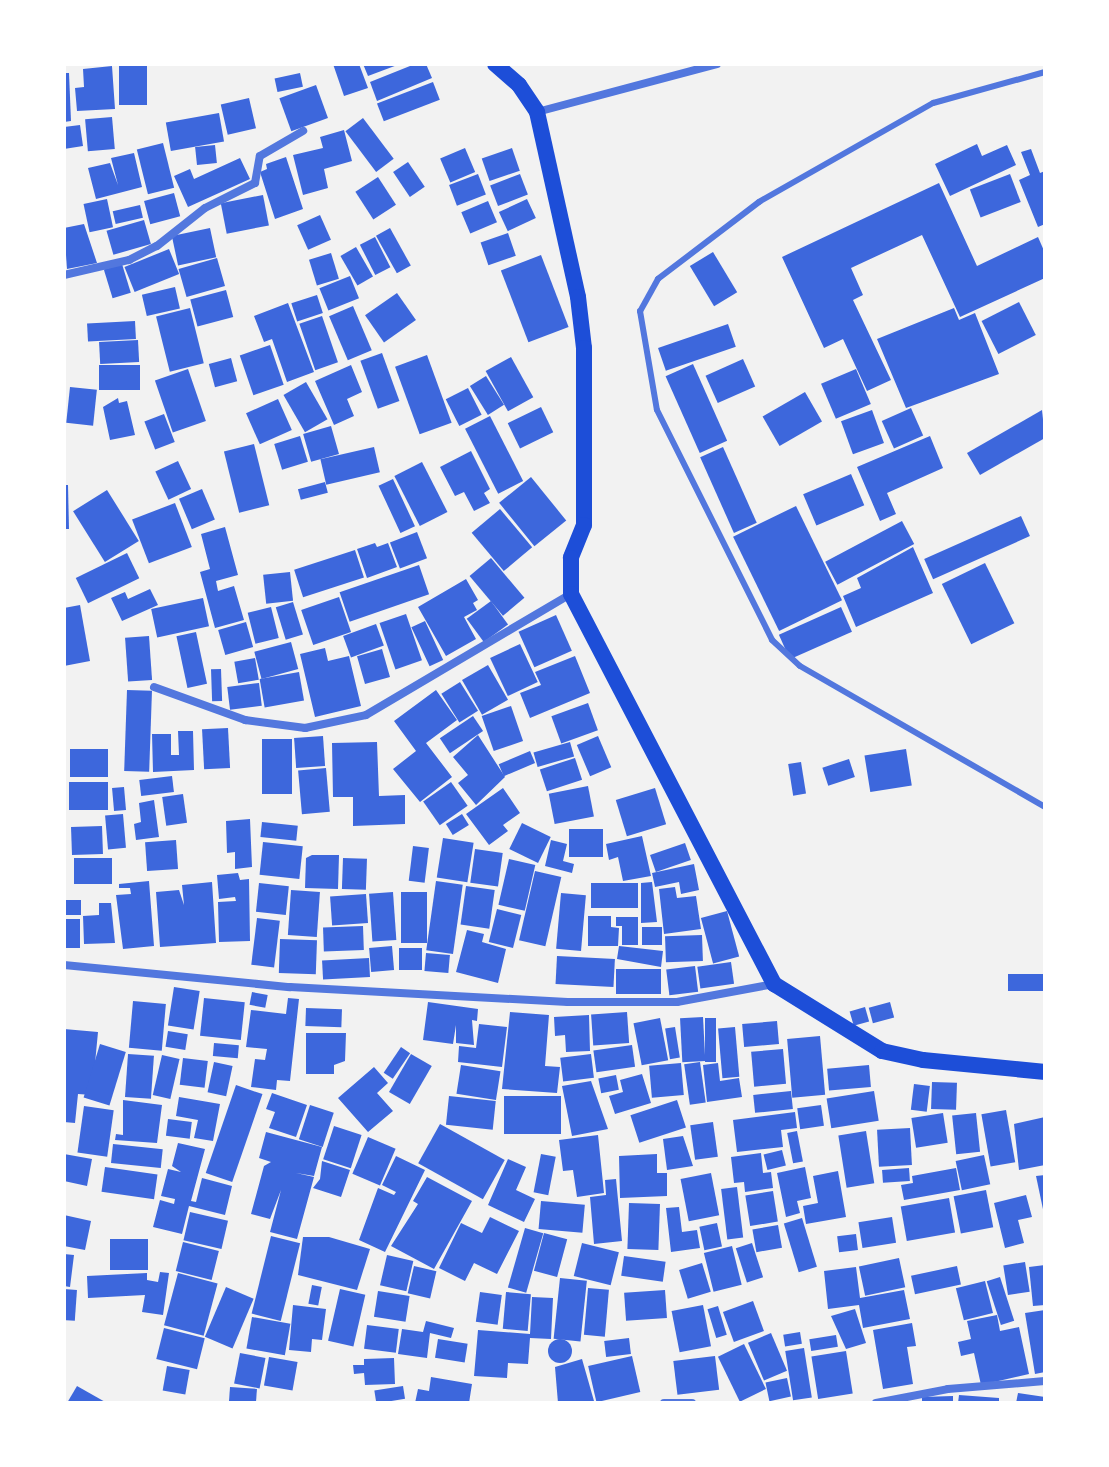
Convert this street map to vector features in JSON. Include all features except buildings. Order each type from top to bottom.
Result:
[{"type":"main road","points":[[495,64],[519,85],[537,112],[578,297],[584,348],[584,525],[571,558],[571,594],[774,984],[882,1051],[938,1062],[1045,1072]]},
{"type":"street","points":[[537,112],[717,64]]},
{"type":"street","points":[[64,275],[129,260],[157,246],[205,208],[255,183],[260,156],[303,131]]},
{"type":"street","points":[[154,687],[245,720],[305,728],[366,715],[571,594]]},
{"type":"street","points":[[64,965],[290,987],[595,1003],[677,1002],[774,984]]},
{"type":"street","points":[[876,1403],[948,1389],[1045,1381]]},
{"type":"street","points":[[664,1403],[692,1403]]},
{"type":"lane","points":[[1045,72],[933,103],[759,202],[658,279],[640,311],[657,410],[772,640],[800,666],[1045,807]]}]
